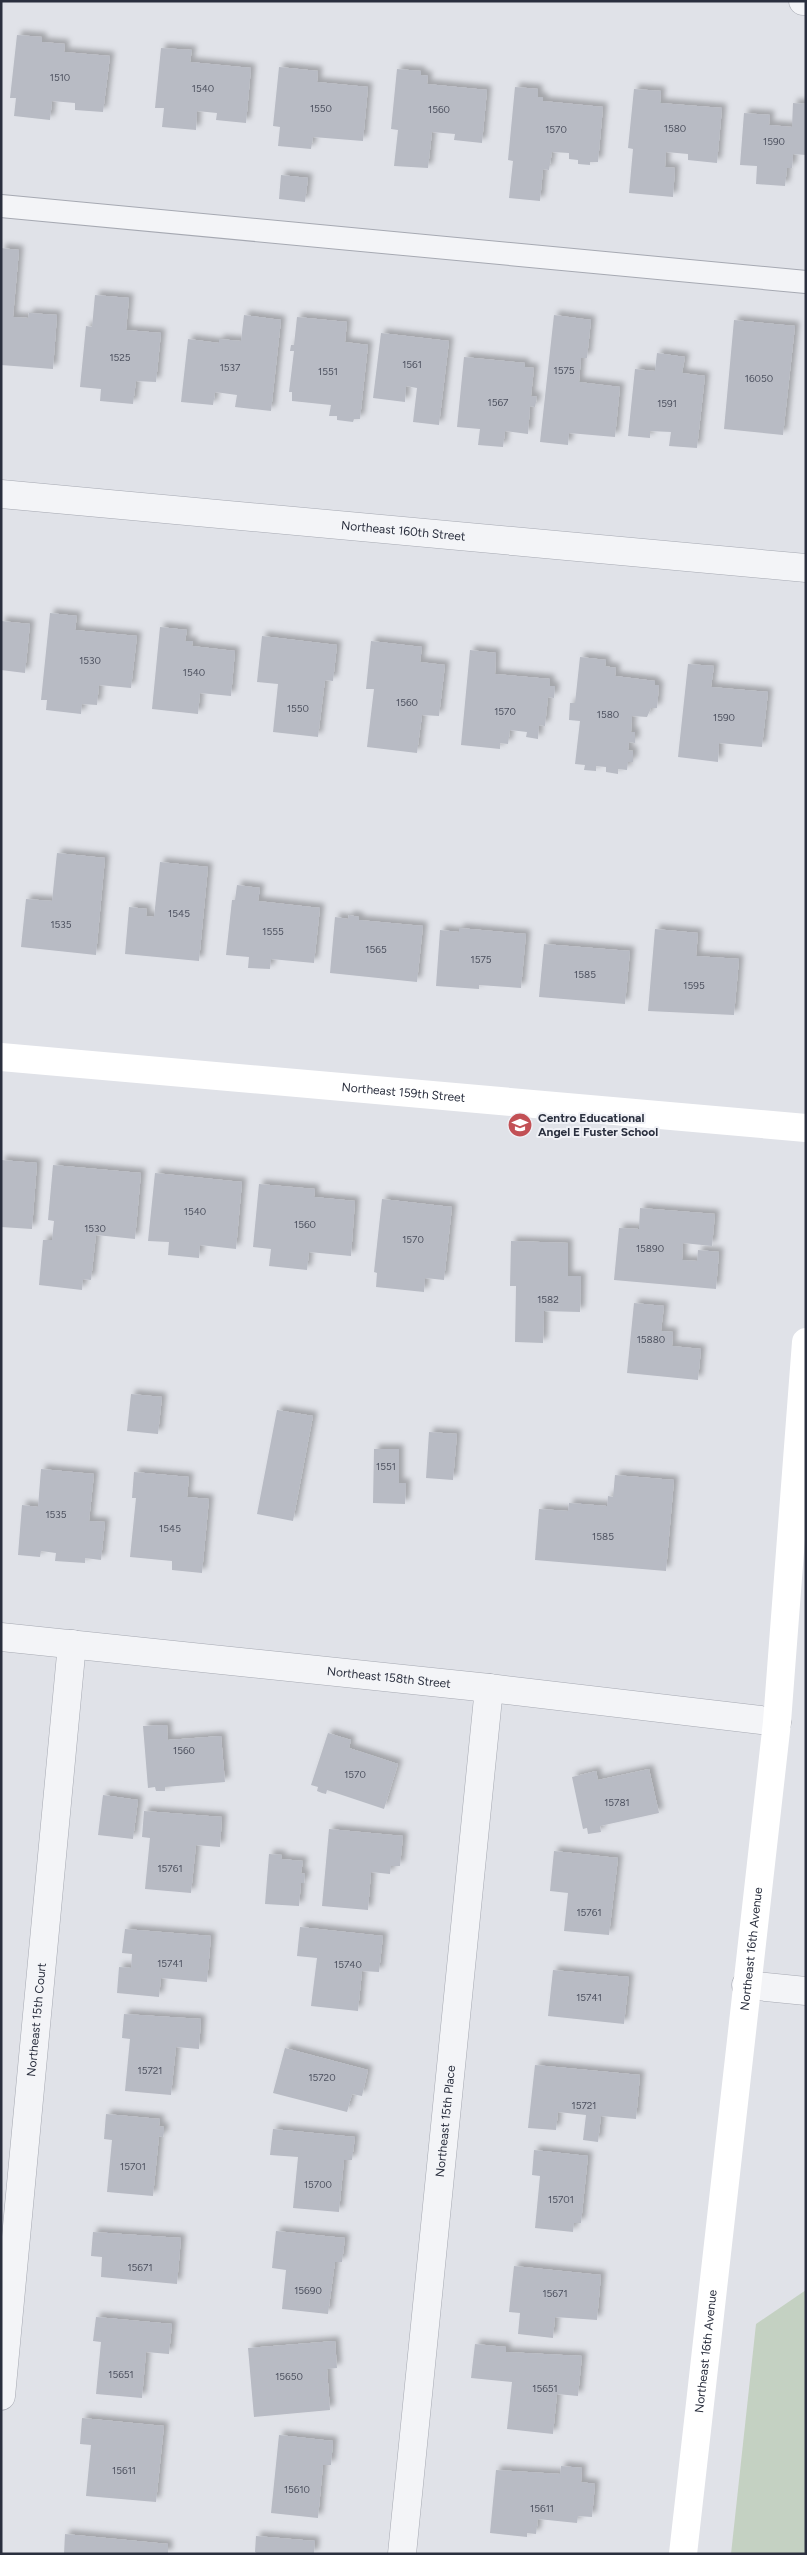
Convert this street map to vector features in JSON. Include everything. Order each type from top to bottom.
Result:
[{"type":"street","name":"Northeast 160th Street","points":[[1,494],[806,568]]},
{"type":"street","name":"Northeast 159th Street","points":[[1,1057],[806,1128]]},
{"type":"street","name":"Northeast 16th Avenue","points":[[683,2554],[800,1515],[806,1342]]},
{"type":"street","name":"Northeast 158th Street","points":[[1,1638],[489,1688],[777,1722]]},
{"type":"street","name":"Northeast 15th Court","points":[[1,2396],[72,1644]]},
{"type":"street","name":"Northeast 15th Place","points":[[402,2554],[489,1688]]},
{"type":"street","points":[[746,1985],[806,1991]]},
{"type":"lane","points":[[1,206],[806,282]]},
{"type":"green space","points":[[806,2290],[806,2554],[731,2554],[756,2324]]},
{"type":"building","points":[[17,35],[42,37],[42,42],[65,44],[64,52],[110,56],[103,112],[75,110],[75,103],[52,101],[50,120],[14,116],[16,98],[10,98]]},
{"type":"building","points":[[161,48],[192,50],[190,62],[251,68],[246,123],[216,120],[217,113],[197,111],[196,130],[162,127],[164,108],[155,108]]},
{"type":"building","points":[[279,67],[318,71],[317,82],[368,87],[363,141],[313,137],[311,149],[278,146],[280,127],[273,126]]},
{"type":"building","points":[[397,69],[421,71],[421,75],[428,76],[427,84],[487,90],[482,143],[454,140],[455,134],[432,132],[428,168],[394,166],[398,130],[391,129]]},
{"type":"building","points":[[515,87],[538,89],[538,97],[543,97],[543,101],[603,107],[598,162],[590,162],[590,165],[578,164],[578,160],[569,159],[569,153],[552,152],[549,170],[543,169],[540,201],[509,198],[513,161],[508,160]]},
{"type":"building","points":[[634,89],[661,91],[660,103],[722,108],[717,163],[688,160],[688,154],[666,152],[665,167],[675,168],[673,197],[629,193],[633,149],[628,148]]},
{"type":"building","points":[[793,103],[806,104],[806,155],[793,154],[792,168],[787,168],[785,186],[756,184],[757,166],[740,165],[744,113],[770,115],[769,125],[792,127]]},
{"type":"building","points":[[281,175],[308,178],[305,202],[279,199]]},
{"type":"building","points":[[1,248],[19,250],[13,317],[28,318],[29,313],[57,315],[53,369],[1,365]]},
{"type":"building","points":[[95,295],[129,298],[126,330],[161,333],[156,382],[136,381],[133,404],[100,401],[101,389],[80,387],[86,326],[92,327]]},
{"type":"building","points":[[244,315],[281,320],[271,411],[235,407],[237,395],[215,392],[213,405],[181,402],[188,339],[219,343],[219,339],[241,341]]},
{"type":"building","points":[[554,315],[591,320],[587,358],[581,358],[579,382],[620,387],[615,437],[569,433],[568,445],[540,442]]},
{"type":"building","points":[[297,317],[347,322],[345,342],[368,345],[360,419],[354,419],[353,422],[337,420],[337,416],[329,416],[331,405],[292,401],[292,392],[289,392],[294,351],[290,351],[291,345],[294,345]]},
{"type":"building","points":[[734,320],[795,326],[783,435],[724,429]]},
{"type":"building","points":[[381,333],[449,341],[439,425],[413,422],[417,388],[406,386],[405,402],[373,398]]},
{"type":"building","points":[[657,353],[685,357],[682,373],[705,376],[697,448],[669,446],[671,432],[650,431],[650,438],[628,436],[635,369],[655,371]]},
{"type":"building","points":[[464,357],[525,363],[524,367],[534,368],[531,396],[537,397],[535,407],[530,406],[528,434],[505,431],[503,447],[478,445],[480,429],[457,427]]},
{"type":"building","points":[[50,613],[77,616],[75,630],[137,636],[131,688],[99,685],[97,705],[82,704],[81,714],[46,710],[47,700],[41,700]]},
{"type":"building","points":[[1,621],[30,624],[25,673],[1,670]]},
{"type":"building","points":[[160,627],[187,630],[185,641],[193,641],[192,646],[235,651],[231,696],[200,693],[198,714],[152,709]]},
{"type":"building","points":[[262,636],[337,645],[333,681],[325,680],[318,737],[273,732],[278,684],[257,682]]},
{"type":"building","points":[[371,641],[422,647],[420,662],[445,665],[439,716],[422,715],[417,753],[367,747],[374,689],[366,689]]},
{"type":"building","points":[[470,650],[496,653],[495,674],[550,679],[550,686],[555,686],[554,698],[548,697],[545,726],[539,725],[538,739],[526,737],[527,732],[510,730],[508,744],[500,743],[500,749],[461,745]]},
{"type":"building","points":[[580,657],[606,660],[605,666],[616,668],[615,676],[655,681],[655,685],[659,685],[657,708],[651,708],[647,717],[632,716],[631,732],[635,732],[635,743],[629,742],[628,750],[633,751],[633,762],[628,762],[627,770],[618,769],[618,774],[606,772],[606,767],[596,766],[596,771],[584,770],[585,765],[575,764],[580,721],[569,720],[570,703],[575,703]]},
{"type":"building","points":[[688,664],[714,666],[711,687],[768,692],[762,747],[719,743],[718,762],[678,757]]},
{"type":"building","points":[[57,853],[105,858],[96,955],[21,947],[26,899],[52,901]]},
{"type":"building","points":[[160,862],[208,867],[199,961],[125,954],[129,907],[147,909],[146,916],[154,917]]},
{"type":"building","points":[[237,885],[260,888],[258,901],[320,908],[314,963],[271,959],[270,969],[248,968],[249,957],[226,955],[232,900],[235,900]]},
{"type":"building","points":[[349,915],[359,917],[359,920],[423,926],[417,982],[330,973],[335,917],[348,919]]},
{"type":"building","points":[[459,928],[526,934],[521,988],[479,985],[479,989],[436,986],[440,930],[459,932]]},
{"type":"building","points":[[655,929],[698,933],[696,956],[739,959],[734,1015],[648,1011]]},
{"type":"building","points":[[544,944],[630,951],[625,1004],[539,997]]},
{"type":"building","points":[[1,1160],[37,1163],[32,1229],[1,1227]]},
{"type":"building","points":[[53,1165],[141,1173],[135,1239],[96,1235],[91,1280],[83,1279],[82,1290],[39,1285],[43,1240],[52,1240],[54,1221],[48,1220]]},
{"type":"building","points":[[155,1173],[242,1182],[236,1249],[200,1245],[199,1258],[168,1255],[169,1242],[148,1241]]},
{"type":"building","points":[[259,1184],[315,1189],[314,1197],[355,1201],[351,1256],[309,1252],[307,1270],[269,1266],[271,1249],[253,1247]]},
{"type":"building","points":[[382,1199],[452,1207],[444,1280],[425,1278],[424,1292],[376,1287],[377,1273],[374,1272]]},
{"type":"building","points":[[640,1208],[715,1214],[712,1246],[683,1243],[682,1260],[697,1261],[698,1250],[719,1252],[716,1289],[614,1280],[619,1228],[639,1229]]},
{"type":"building","points":[[511,1241],[568,1243],[568,1276],[581,1276],[580,1312],[544,1311],[543,1343],[515,1342],[516,1286],[510,1286]]},
{"type":"building","points":[[634,1303],[664,1306],[661,1331],[673,1332],[672,1346],[701,1349],[698,1380],[627,1373]]},
{"type":"building","points":[[131,1394],[162,1397],[158,1434],[127,1431]]},
{"type":"building","points":[[277,1410],[313,1416],[293,1521],[257,1514]]},
{"type":"building","points":[[429,1432],[457,1434],[453,1480],[426,1478]]},
{"type":"building","points":[[374,1449],[399,1449],[399,1483],[406,1483],[405,1504],[373,1503]]},
{"type":"building","points":[[41,1469],[94,1474],[89,1521],[105,1522],[101,1560],[85,1558],[85,1563],[55,1561],[56,1553],[41,1551],[40,1557],[18,1555],[22,1505],[38,1507]]},
{"type":"building","points":[[134,1472],[189,1477],[187,1497],[209,1499],[202,1573],[172,1570],[172,1561],[130,1557],[136,1498],[132,1498]]},
{"type":"building","points":[[615,1475],[674,1480],[666,1571],[535,1560],[539,1509],[568,1511],[569,1503],[607,1506],[608,1496],[613,1497]]},
{"type":"building","points":[[167,1725],[168,1740],[221,1736],[225,1782],[165,1787],[165,1791],[156,1791],[155,1787],[148,1788],[143,1726]]},
{"type":"building","points":[[328,1733],[351,1740],[349,1748],[398,1764],[384,1809],[327,1790],[326,1794],[322,1793],[317,1791],[318,1787],[311,1785]]},
{"type":"building","points":[[649,1769],[659,1813],[600,1826],[601,1832],[588,1834],[587,1828],[583,1829],[572,1777],[596,1771],[598,1780]]},
{"type":"building","points":[[103,1795],[138,1800],[133,1839],[98,1835]]},
{"type":"building","points":[[144,1811],[222,1817],[220,1847],[196,1845],[191,1893],[145,1889],[150,1838],[142,1837]]},
{"type":"building","points":[[329,1829],[403,1836],[400,1866],[391,1866],[390,1874],[371,1872],[368,1910],[322,1906]]},
{"type":"building","points":[[554,1851],[618,1858],[609,1935],[564,1931],[568,1893],[550,1891]]},
{"type":"building","points":[[269,1854],[282,1855],[281,1859],[303,1861],[301,1873],[305,1874],[304,1883],[301,1883],[299,1906],[265,1904]]},
{"type":"building","points":[[300,1927],[383,1936],[379,1972],[362,1971],[358,2011],[311,2006],[317,1958],[297,1956]]},
{"type":"building","points":[[125,1929],[211,1936],[207,1982],[161,1978],[159,1997],[117,1993],[119,1967],[131,1968],[132,1954],[122,1953]]},
{"type":"building","points":[[553,1970],[629,1977],[624,2024],[548,2016]]},
{"type":"building","points":[[124,2014],[201,2019],[199,2049],[176,2047],[171,2095],[125,2091],[130,2039],[122,2038]]},
{"type":"building","points":[[285,2048],[368,2070],[362,2096],[352,2094],[347,2112],[273,2093]]},
{"type":"building","points":[[535,2065],[640,2075],[636,2119],[601,2116],[598,2142],[583,2140],[586,2115],[558,2112],[556,2130],[528,2128]]},
{"type":"building","points":[[106,2114],[160,2119],[159,2126],[164,2127],[164,2132],[163,2137],[159,2136],[153,2196],[107,2192],[112,2140],[104,2139]]},
{"type":"building","points":[[273,2129],[355,2137],[352,2160],[344,2160],[339,2212],[293,2208],[298,2157],[270,2155]]},
{"type":"building","points":[[534,2150],[588,2156],[581,2223],[574,2223],[573,2232],[535,2228],[540,2176],[532,2175]]},
{"type":"building","points":[[276,2231],[345,2238],[342,2262],[335,2262],[328,2314],[282,2309],[286,2270],[272,2268]]},
{"type":"building","points":[[93,2232],[181,2238],[177,2284],[101,2277],[102,2257],[91,2256]]},
{"type":"building","points":[[514,2266],[601,2275],[597,2320],[555,2317],[553,2338],[518,2334],[520,2313],[509,2312]]},
{"type":"building","points":[[96,2317],[172,2324],[169,2354],[146,2352],[142,2398],[96,2394],[101,2342],[93,2341]]},
{"type":"building","points":[[335,2341],[337,2368],[327,2369],[330,2410],[254,2417],[248,2348]]},
{"type":"building","points":[[475,2344],[506,2347],[506,2352],[582,2356],[578,2396],[557,2394],[553,2434],[507,2429],[512,2382],[471,2378]]},
{"type":"building","points":[[82,2418],[164,2426],[156,2502],[86,2496],[91,2445],[80,2444]]},
{"type":"building","points":[[279,2435],[333,2441],[331,2465],[323,2465],[318,2518],[271,2513]]},
{"type":"building","points":[[561,2466],[582,2468],[581,2482],[595,2484],[592,2517],[578,2516],[577,2523],[538,2519],[536,2534],[527,2533],[527,2537],[490,2533],[496,2470],[560,2474]]},
{"type":"building","points":[[65,2534],[168,2544],[168,2554],[64,2554]]},
{"type":"building","points":[[256,2536],[315,2541],[314,2554],[258,2554],[255,2552]]},
{"type":"place","name":"Centro Educational Angel E Fuster School","points":[[520,1125]]}]
